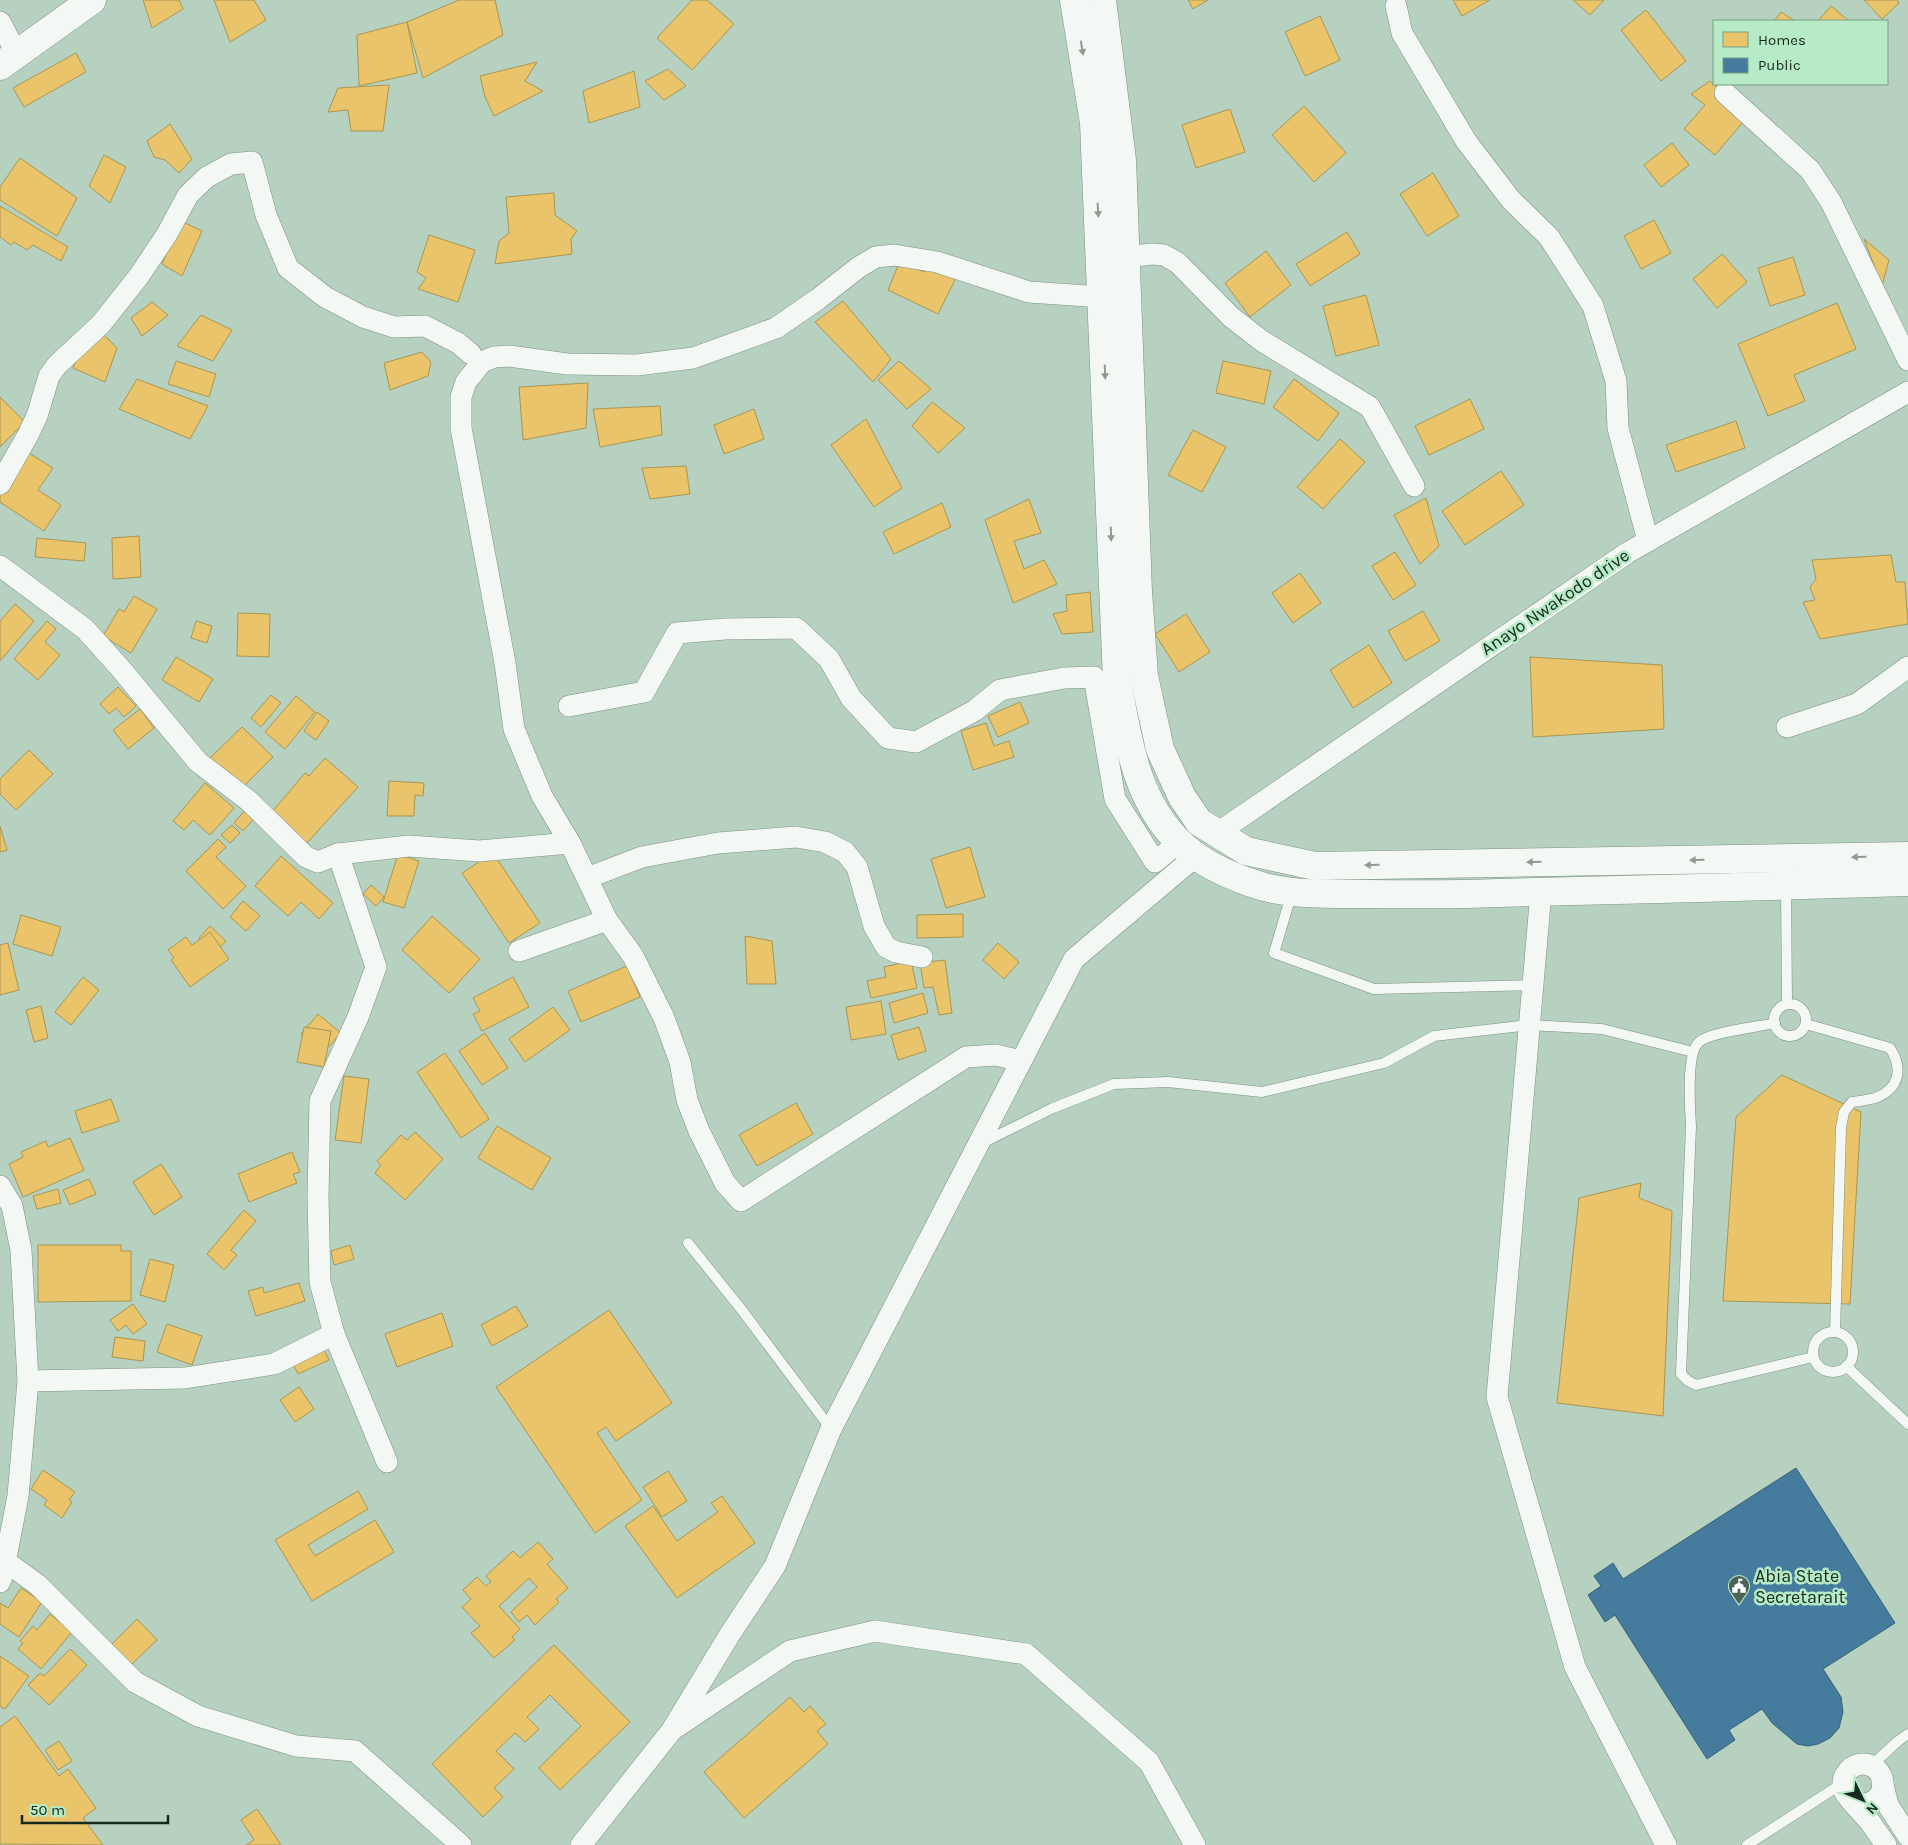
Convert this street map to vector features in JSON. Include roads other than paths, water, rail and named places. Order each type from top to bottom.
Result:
[{"type":"street","points":[[0,22],[8,60],[92,0]]},
{"type":"street","points":[[1074,0],[1094,122],[1117,682],[1132,760],[1144,791],[1158,817],[1188,849],[1207,864],[1264,887],[1315,894],[1455,894],[1908,882]]},
{"type":"street","points":[[1102,0],[1122,160],[1138,592],[1144,676],[1160,750],[1182,797],[1200,822],[1216,834],[1246,851],[1315,866],[1908,856]]},
{"type":"street","points":[[1396,6],[1402,33],[1466,141],[1511,200],[1549,237],[1593,306],[1616,381],[1618,428],[1648,540]]},
{"type":"street","points":[[1725,93],[1810,170],[1831,202],[1908,360]]},
{"type":"street","points":[[0,484],[37,416],[49,376],[57,365],[101,324],[139,276],[167,234],[188,195],[206,177],[231,164],[252,162],[266,215],[288,268],[325,297],[363,317],[394,327],[425,326],[458,343],[471,354]]},
{"type":"street","points":[[1126,257],[1152,254],[1164,255],[1178,263],[1231,317],[1262,341],[1370,407],[1414,486]]},
{"type":"street","points":[[1022,1061],[996,1055],[966,1057],[741,1202],[725,1183],[699,1131],[687,1100],[680,1062],[664,1018],[633,956],[607,920],[570,843],[542,796],[514,728],[505,663],[461,428],[461,398],[466,382],[482,362],[494,357],[509,356],[567,364],[637,365],[693,358],[776,328],[818,299],[859,267],[876,257],[894,255],[937,262],[1029,292],[1102,297]]},
{"type":"street","name":"Anayo Nwakodo drive","points":[[1216,834],[1627,553],[1908,392]]},
{"type":"street","points":[[0,566],[85,629],[122,668],[198,762],[248,801],[306,857],[318,862],[338,854],[408,846],[479,851],[570,843]]},
{"type":"street","points":[[569,706],[644,692],[677,633],[725,629],[796,628],[829,659],[851,698],[888,738],[916,742],[974,711],[1000,690],[1064,678],[1094,677],[1115,799],[1155,862],[1188,849]]},
{"type":"street","points":[[1787,727],[1857,704],[1908,667]]},
{"type":"street","points":[[587,878],[642,858],[718,843],[796,837],[825,842],[845,852],[857,867],[874,926],[886,946],[896,952],[922,957]]},
{"type":"street","points":[[581,1845],[672,1730],[730,1634],[775,1566],[831,1429],[1074,959],[1188,849]]},
{"type":"street","points":[[338,854],[376,967],[358,1017],[320,1101],[318,1197],[320,1282],[334,1334],[387,1462]]},
{"type":"street","points":[[1541,892],[1497,1397],[1575,1668],[1666,1845]]},
{"type":"street","points":[[519,951],[607,920]]},
{"type":"street","points":[[0,1186],[12,1206],[21,1250],[28,1381],[18,1496],[0,1582]]},
{"type":"street","points":[[28,1381],[185,1378],[274,1364],[334,1334]]},
{"type":"street","points":[[5,1561],[38,1585],[135,1682],[198,1716],[296,1746],[355,1751],[460,1845]]},
{"type":"street","points":[[672,1730],[790,1651],[875,1631],[1026,1654],[1149,1762],[1195,1845]]},
{"type":"street","points":[[1886,1845],[1847,1792],[1848,1771],[1853,1767],[1859,1765],[1877,1774],[1888,1805],[1908,1836]]},
{"type":"street","points":[[1847,1792],[1864,1804],[1871,1802],[1880,1793],[1877,1774]]},
{"type":"lane","points":[[1786,885],[1787,1004]]},
{"type":"lane","points":[[1293,891],[1274,952],[1374,989],[1533,985]]},
{"type":"lane","points":[[1787,1004],[1795,1004],[1802,1009],[1806,1016],[1806,1024],[1801,1031],[1794,1035],[1786,1035],[1779,1031],[1775,1024],[1775,1015],[1779,1008],[1787,1004]]},
{"type":"lane","points":[[1775,1024],[1713,1036],[1699,1042],[1693,1052],[1690,1085],[1691,1126],[1681,1374],[1688,1381],[1696,1385],[1814,1357]]},
{"type":"lane","points":[[1806,1024],[1890,1048],[1896,1059],[1898,1070],[1896,1081],[1888,1091],[1875,1098],[1852,1102],[1844,1112],[1841,1128],[1835,1332]]},
{"type":"lane","points":[[978,1144],[1054,1108],[1114,1084],[1168,1082],[1262,1092],[1384,1063],[1434,1036],[1529,1026],[1602,1029],[1693,1052]]},
{"type":"lane","points":[[688,1243],[741,1309],[831,1429]]},
{"type":"lane","points":[[1829,1332],[1835,1332],[1841,1334],[1850,1342],[1852,1354],[1846,1366],[1841,1370],[1827,1370],[1821,1368],[1814,1357],[1813,1350],[1818,1338],[1829,1332]]},
{"type":"lane","points":[[1846,1366],[1908,1424]]},
{"type":"lane","points":[[1877,1774],[1898,1741],[1908,1734]]},
{"type":"lane","points":[[1746,1845],[1847,1792]]},
{"type":"place","name":"Abia State Secretarait","points":[[1739,1605]]}]
